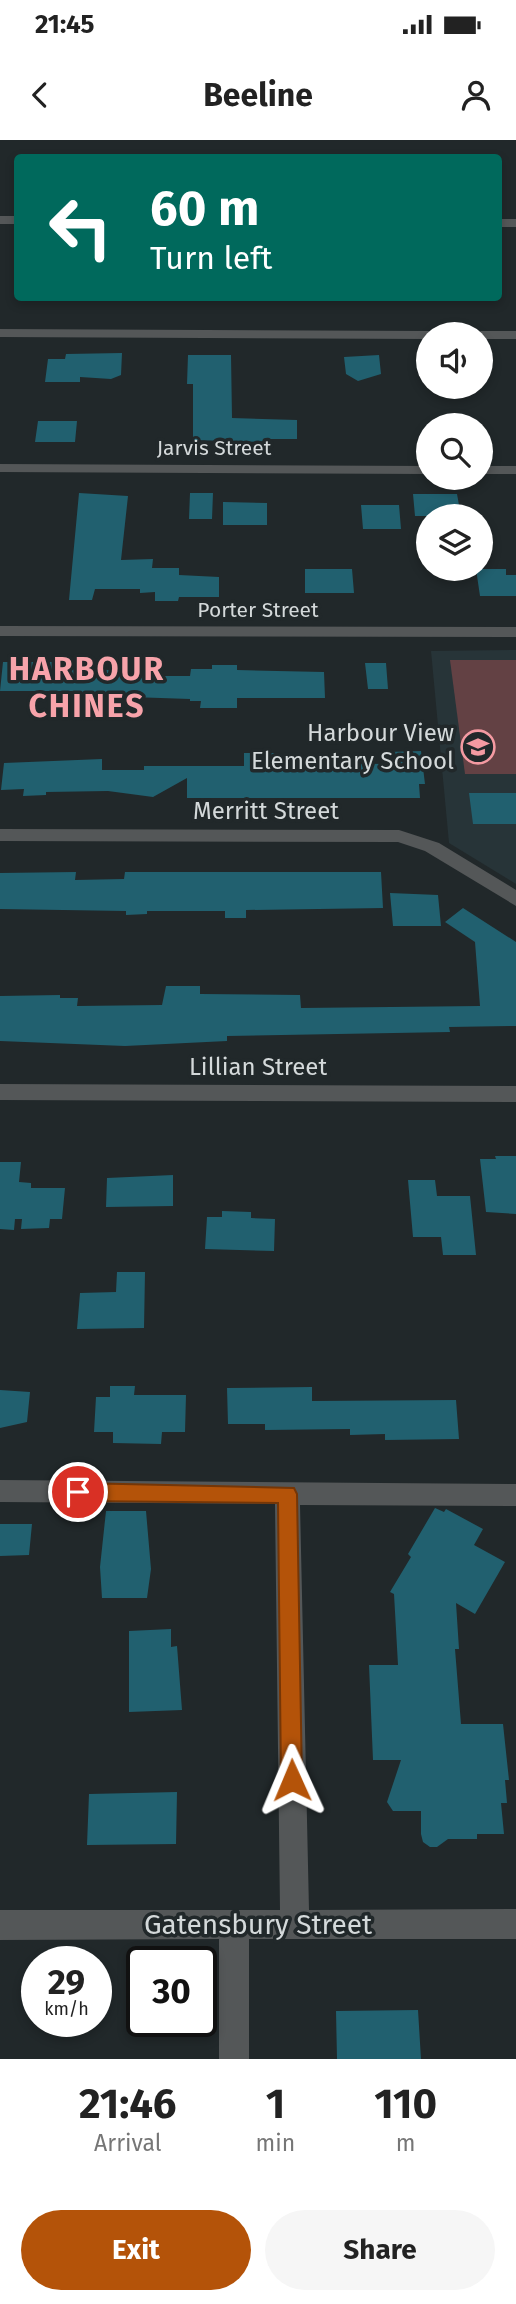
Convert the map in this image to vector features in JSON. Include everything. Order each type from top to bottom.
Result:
[{"type":"street","points":[[0,333],[416,335]]},
{"type":"street","points":[[493,335],[516,335]]},
{"type":"street","name":"Jarvis Street","points":[[0,468],[416,470]]},
{"type":"street","points":[[493,470],[516,470]]},
{"type":"street","name":"Porter Street","points":[[0,631],[516,632]]},
{"type":"street","name":"Merritt Street","points":[[0,835],[399,836],[432,847],[516,899]]},
{"type":"street","name":"Lillian Street","points":[[0,1092],[516,1094]]},
{"type":"street","points":[[0,1491],[516,1495]]},
{"type":"street","points":[[287,1494],[295,1923]]},
{"type":"street","points":[[234,1924],[234,2059]]},
{"type":"street","name":"Gatensbury Street","points":[[0,1925],[516,1924]]},
{"type":"shaded area","name":"Harbour View Elementary School","points":[[516,650],[516,884],[449,843],[431,651]]},
{"type":"shaded area","points":[[450,660],[516,660],[516,774],[465,774]]},
{"type":"building","points":[[122,353],[121,375],[111,379],[80,377],[80,382],[45,382],[48,359],[65,359],[66,354]]},
{"type":"building","points":[[188,355],[231,355],[232,418],[297,420],[297,439],[268,439],[268,442],[193,440],[193,384],[187,384]]},
{"type":"building","points":[[379,355],[381,374],[358,381],[346,374],[344,357]]},
{"type":"building","points":[[38,421],[77,421],[75,442],[35,442]]},
{"type":"building","points":[[79,493],[128,496],[121,560],[153,559],[152,568],[179,568],[179,575],[219,577],[219,597],[179,597],[178,601],[155,601],[155,592],[140,593],[140,589],[95,589],[92,600],[69,600]]},
{"type":"building","points":[[190,493],[213,493],[212,519],[189,519]]},
{"type":"building","points":[[413,494],[457,494],[459,504],[416,504],[415,516]]},
{"type":"building","points":[[223,502],[267,503],[267,525],[223,525]]},
{"type":"building","points":[[361,505],[399,505],[401,529],[363,529]]},
{"type":"building","points":[[305,569],[352,569],[354,593],[305,593]]},
{"type":"building","points":[[493,569],[506,569],[506,575],[516,575],[516,596],[480,596],[478,581],[493,581]]},
{"type":"building","points":[[3,662],[53,662],[52,669],[112,670],[111,676],[190,676],[191,669],[212,669],[212,665],[237,665],[237,670],[324,672],[325,698],[237,698],[237,708],[200,708],[201,701],[190,699],[72,695],[72,691],[0,691]]},
{"type":"building","points":[[365,663],[386,663],[388,689],[368,689]]},
{"type":"building","points":[[421,751],[425,784],[419,784],[420,798],[187,798],[187,778],[153,797],[108,791],[46,792],[46,795],[23,796],[24,789],[1,790],[4,763],[102,759],[102,770],[144,770],[144,766],[244,766],[244,753],[279,753],[280,763],[389,764],[388,752]]},
{"type":"building","points":[[469,793],[516,793],[516,824],[473,824]]},
{"type":"building","points":[[76,872],[75,880],[124,879],[125,872],[381,872],[383,908],[246,910],[246,918],[225,918],[225,911],[147,911],[147,914],[126,915],[126,911],[0,909],[0,873]]},
{"type":"building","points":[[390,893],[438,895],[441,926],[393,926]]},
{"type":"building","points":[[463,908],[516,942],[516,1026],[449,1027],[450,1032],[227,1036],[227,1041],[125,1046],[0,1041],[0,996],[60,995],[60,998],[78,998],[77,1006],[162,1005],[166,986],[200,986],[200,994],[300,995],[301,1008],[480,1006],[475,942],[445,922]]},
{"type":"building","points":[[495,1156],[516,1156],[516,1214],[486,1212],[480,1159],[496,1159]]},
{"type":"building","points":[[0,1162],[21,1162],[19,1182],[31,1183],[31,1188],[65,1188],[62,1219],[50,1219],[49,1228],[21,1229],[22,1219],[15,1219],[14,1230],[0,1229]]},
{"type":"building","points":[[173,1175],[173,1206],[106,1207],[107,1178]]},
{"type":"building","points":[[408,1180],[435,1180],[437,1196],[470,1196],[476,1255],[443,1255],[441,1237],[413,1237]]},
{"type":"building","points":[[222,1211],[251,1212],[251,1218],[275,1219],[274,1251],[205,1249],[207,1217],[222,1217]]},
{"type":"building","points":[[117,1272],[145,1272],[144,1328],[77,1329],[80,1293],[116,1292]]},
{"type":"building","points":[[110,1386],[135,1386],[134,1395],[186,1395],[185,1432],[162,1432],[161,1444],[113,1443],[113,1432],[94,1432],[96,1397],[110,1397]]},
{"type":"building","points":[[312,1387],[312,1401],[456,1400],[459,1439],[385,1440],[385,1434],[350,1435],[350,1429],[265,1430],[265,1424],[228,1424],[227,1388]]},
{"type":"building","points":[[0,1390],[30,1392],[27,1422],[0,1428]]},
{"type":"building","points":[[435,1508],[444,1512],[446,1509],[483,1529],[474,1545],[505,1562],[475,1614],[456,1603],[459,1649],[455,1649],[461,1724],[503,1724],[509,1780],[505,1780],[507,1803],[501,1803],[504,1834],[477,1834],[477,1839],[448,1839],[437,1847],[430,1847],[423,1842],[421,1834],[421,1811],[393,1811],[387,1802],[401,1760],[373,1760],[369,1665],[398,1665],[394,1594],[390,1592]]},
{"type":"building","points":[[106,1511],[146,1511],[151,1569],[147,1598],[102,1598],[100,1567]]},
{"type":"building","points":[[0,1524],[32,1524],[29,1555],[0,1556]]},
{"type":"building","points":[[171,1629],[171,1647],[177,1646],[182,1710],[129,1712],[129,1631]]},
{"type":"building","points":[[177,1792],[176,1844],[87,1845],[89,1794]]},
{"type":"building","points":[[418,2010],[421,2059],[337,2059],[336,2011]]},
{"type":"place","name":"Harbour View Elementary School","points":[[478,747]]},
{"type":"district","name":"HARBOUR CHINES","points":[[87,688]]},
{"type":"route","points":[[78,1492],[287,1494],[292,1780]]}]
